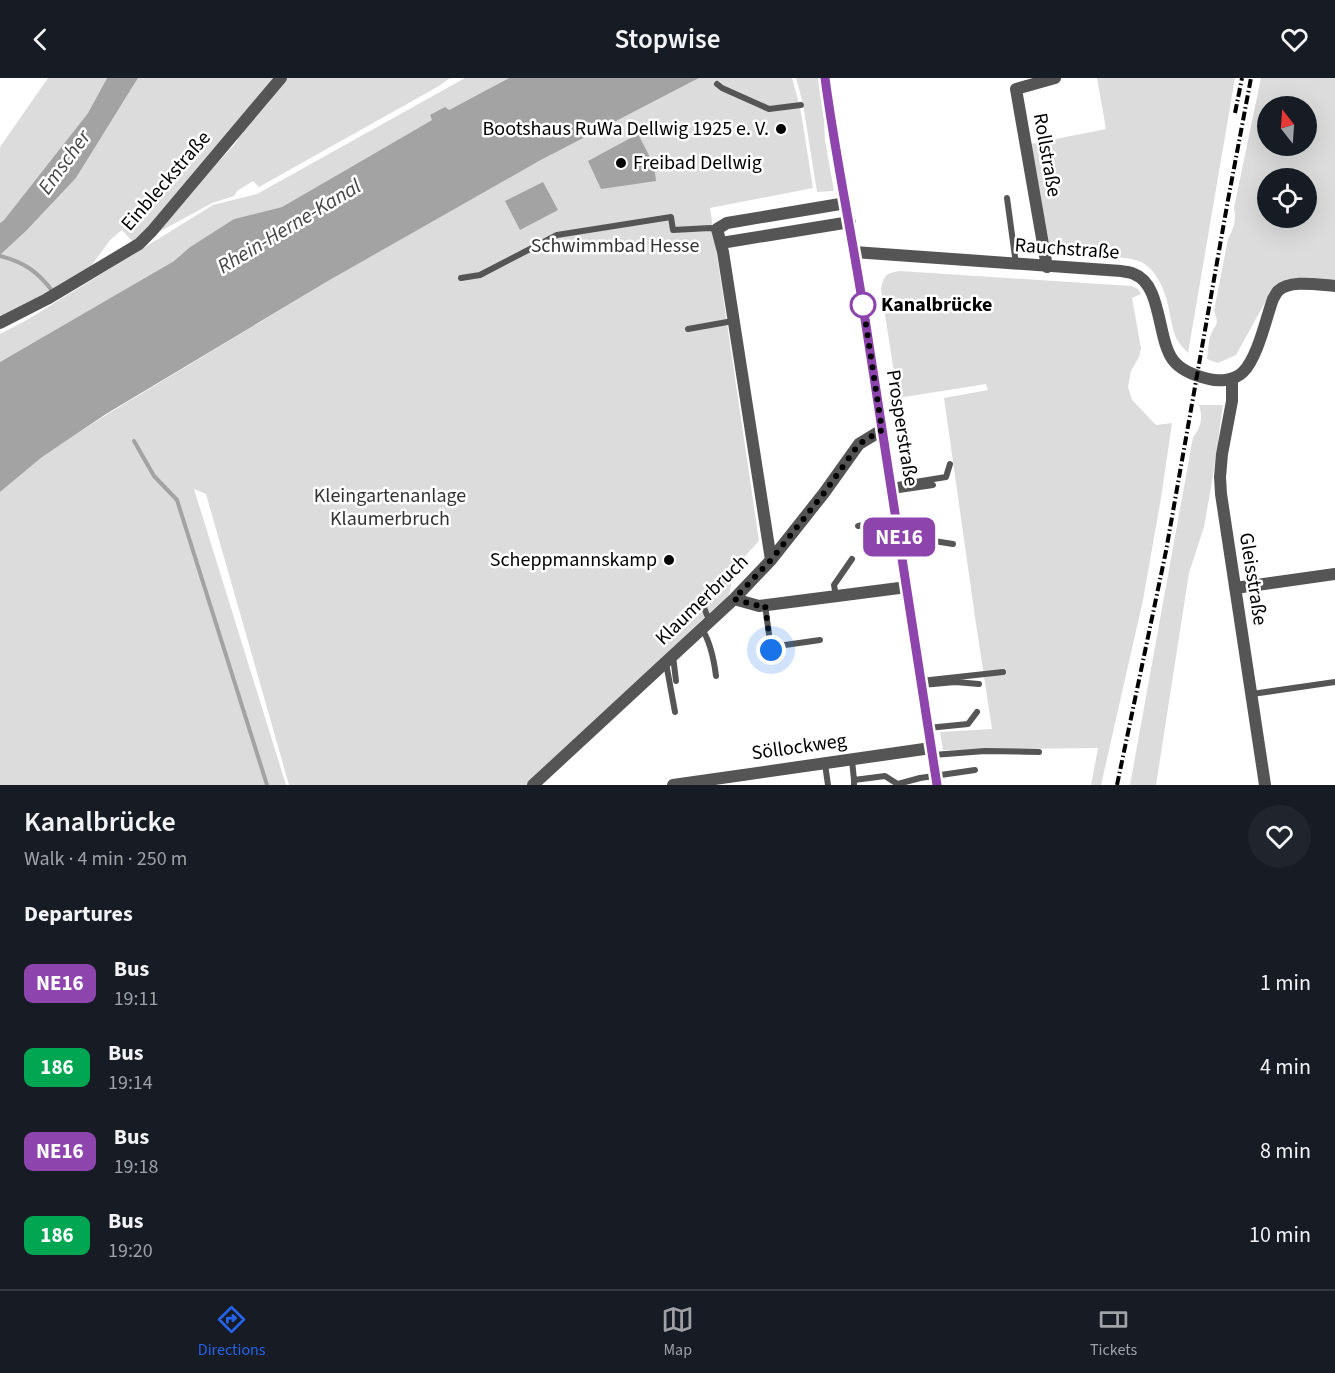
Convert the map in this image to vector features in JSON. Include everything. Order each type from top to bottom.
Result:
[{"type":"main road","name":"Prosperstraße","points":[[825,78],[837,160],[850,222],[936,780]]},
{"type":"street","name":"Einbleckstraße","points":[[0,323],[47,299],[146,238],[281,78]]},
{"type":"street","name":"Rollstraße","points":[[1047,267],[1015,84],[1055,78]]},
{"type":"street","points":[[771,560],[734,321],[717,229],[727,224],[846,203]]},
{"type":"street","points":[[721,243],[850,222]]},
{"type":"street","name":"Rauchstraße","points":[[854,252],[1136,274],[1151,292],[1168,352],[1173,361],[1179,367],[1209,380],[1232,379]]},
{"type":"street","points":[[1232,379],[1243,372],[1253,357],[1278,290],[1286,285],[1295,284],[1335,286]]},
{"type":"street","name":"Gleisstraße","points":[[1232,379],[1232,401],[1222,454],[1221,494],[1265,785]]},
{"type":"street","name":"Klaumerbruch","points":[[533,785],[734,599],[771,560],[859,444],[882,430]]},
{"type":"street","points":[[1235,588],[1335,574]]},
{"type":"street","points":[[734,599],[759,606],[907,587]]},
{"type":"street","name":"Söllockweg","points":[[673,785],[851,759],[931,752]]},
{"type":"lane","points":[[717,84],[769,109],[801,105]]},
{"type":"lane","points":[[1007,198],[1016,264]]},
{"type":"lane","points":[[461,278],[480,275],[557,235],[671,217],[673,231],[717,229]]},
{"type":"lane","points":[[688,330],[734,321]]},
{"type":"lane","points":[[891,489],[946,477],[950,464]]},
{"type":"lane","points":[[891,489],[933,485]]},
{"type":"lane","points":[[858,526],[896,519]]},
{"type":"lane","points":[[900,547],[934,541],[953,544]]},
{"type":"lane","points":[[836,596],[834,585],[852,559]]},
{"type":"lane","points":[[716,676],[706,635],[702,599],[705,592],[733,576]]},
{"type":"lane","points":[[765,605],[771,649],[820,640]]},
{"type":"lane","points":[[670,659],[676,681]]},
{"type":"lane","points":[[670,659],[675,712]]},
{"type":"lane","points":[[921,683],[1003,672]]},
{"type":"lane","points":[[1251,694],[1335,682]]},
{"type":"lane","points":[[921,683],[979,684]]},
{"type":"lane","points":[[928,728],[968,723],[977,712]]},
{"type":"lane","points":[[931,752],[1039,752]]},
{"type":"lane","points":[[851,759],[854,782],[885,776],[898,784],[936,780],[975,770]]},
{"type":"lane","points":[[825,763],[828,785]]},
{"type":"green space","points":[[48,78],[107,78],[88,113],[0,223],[0,147]]},
{"type":"green space","points":[[138,78],[276,78],[148,228],[133,242],[122,230],[111,239],[88,270],[0,321],[0,255],[76,178]]},
{"type":"green space","points":[[287,78],[450,78],[259,187],[253,181],[237,191],[234,196],[212,203],[157,233],[235,144],[244,129]]},
{"type":"green space","points":[[465,78],[509,78],[449,110],[431,115],[432,120],[282,207],[234,219],[190,247],[174,261],[0,362],[0,334],[27,320],[213,205],[257,194]]},
{"type":"green space","points":[[699,78],[792,78],[800,107],[813,188],[710,208],[759,541],[735,567],[729,595],[695,626],[537,785],[289,785],[206,494],[194,489],[286,785],[0,785],[0,492],[42,456],[328,281],[539,161]]},
{"type":"green space","points":[[796,78],[818,78],[834,191],[817,192],[803,104]]},
{"type":"green space","points":[[1097,78],[1235,78],[1188,353],[1176,338],[1162,288],[1154,274],[1143,263],[1126,258],[1099,255],[1051,253],[1031,144],[1106,129]]},
{"type":"green space","points":[[1261,78],[1335,78],[1335,284],[1295,281],[1268,297],[1236,355],[1218,363],[1207,359],[1208,347],[1217,323],[1214,311],[1228,239],[1235,216],[1234,208],[1257,97],[1257,156],[1317,156],[1317,96],[1257,96]]},
{"type":"green space","points":[[900,271],[1132,286],[1141,294],[1132,298],[1141,348],[1131,371],[1128,387],[1132,400],[1156,425],[1172,423],[1143,600],[1101,785],[1091,785],[1098,748],[943,750],[940,732],[992,729],[944,398],[988,390],[986,384],[898,398],[881,289],[886,276]]},
{"type":"green space","points":[[1199,405],[1223,405],[1204,527],[1189,573],[1156,785],[1130,785],[1193,437],[1200,422]]},
{"type":"water","name":"Emscher","points":[[107,78],[138,78],[76,178],[0,255],[0,223],[88,113]]},
{"type":"water","name":"Rhein-Herne-Kanal","points":[[509,78],[699,78],[539,161],[328,281],[106,414],[42,457],[0,492],[0,362],[174,261],[190,247],[234,219],[282,207],[432,120],[430,115],[445,107],[449,110]]},
{"type":"water","name":"Freibad Dellwig","points":[[638,134],[654,165],[656,181],[601,189],[588,161]]},
{"type":"water","points":[[543,182],[558,210],[520,230],[505,201]]},
{"type":"waterway","points":[[0,256],[31,269],[54,293]]},
{"type":"waterway","points":[[134,441],[154,476],[177,500],[267,785]]},
{"type":"railway","points":[[1235,113],[1242,78]]},
{"type":"railway","points":[[1117,785],[1166,551],[1251,78]]},
{"type":"bus line","name":"NE16","points":[[825,78],[837,160],[850,222],[937,785]]},
{"type":"place","name":"Bootshaus RuWa Dellwig 1925 e. V.","points":[[781,129]]},
{"type":"place","name":"Freibad Dellwig","points":[[621,163]]},
{"type":"place","name":"Kanalbrücke","points":[[863,305]]},
{"type":"place","name":"Scheppmannskamp","points":[[669,560]]},
{"type":"route","points":[[771,650],[765,605],[759,606],[734,599],[771,560],[859,444],[882,430],[863,305]]},
{"type":"park label","name":"Schwimmbad Hesse","points":[[615,246]]},
{"type":"park label","name":"Kleingartenanlage Klaumerbruch","points":[[390,508]]}]
